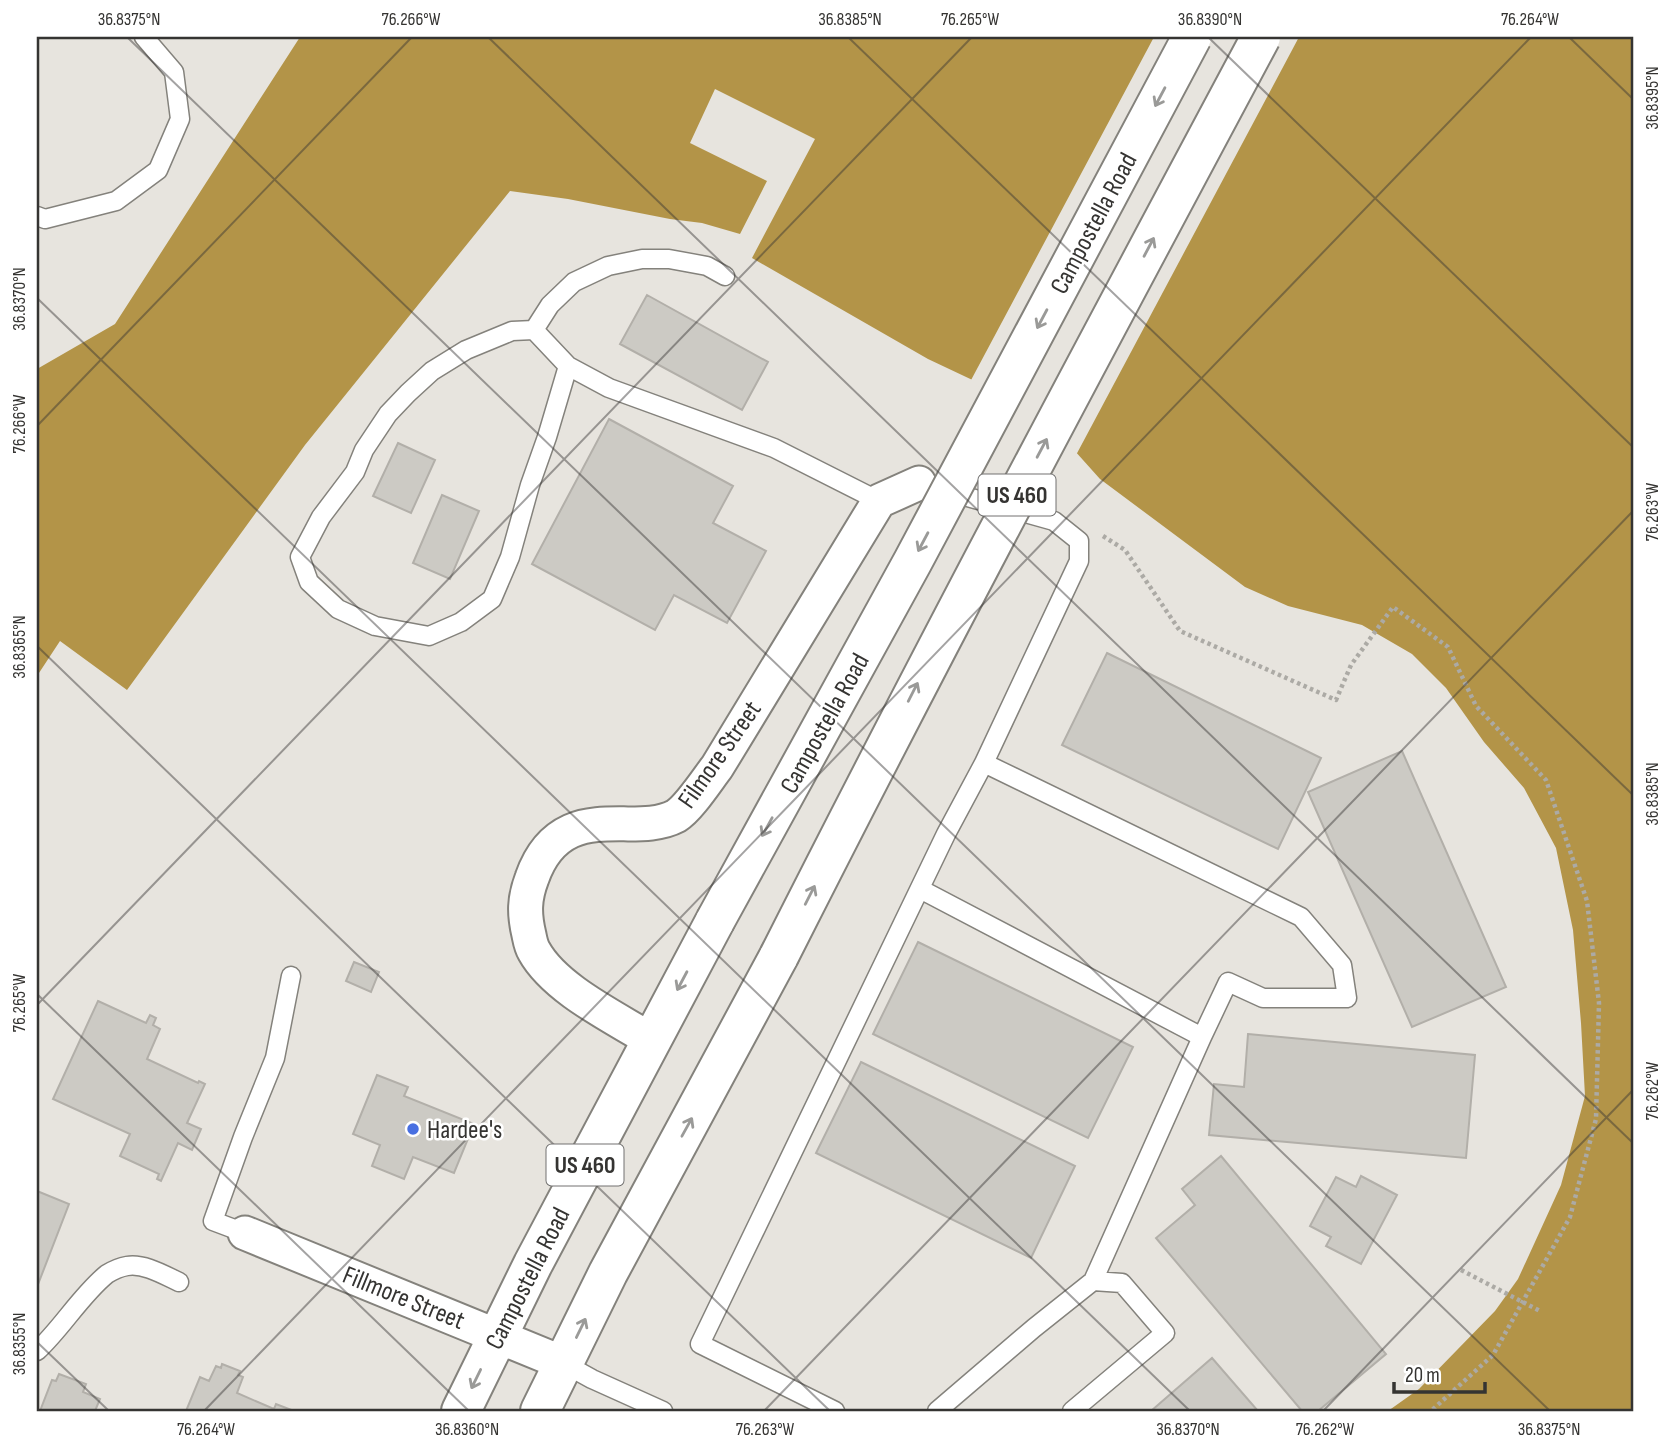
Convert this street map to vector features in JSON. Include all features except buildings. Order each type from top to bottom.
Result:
[{"type":"main road","name":"Campostella Road","points":[[461,1411],[533,1264],[651,1040],[914,561],[1192,37]]},
{"type":"main road","name":"US 460","points":[[540,1411],[608,1273],[779,956],[960,601],[1261,37]]},
{"type":"street","points":[[879,501],[919,483]]},
{"type":"street","name":"Filmore Street","points":[[651,1040],[578,995],[549,971],[533,949],[525,916],[527,890],[537,863],[554,841],[572,830],[595,824],[652,823],[677,815],[717,767],[879,501]]},
{"type":"street","name":"Fillmore Street","points":[[245,1233],[564,1363]]},
{"type":"lane","points":[[37,216],[45,219],[116,201],[158,170],[180,119],[174,72],[144,37]]},
{"type":"lane","points":[[534,330],[550,304],[574,282],[608,266],[642,259],[669,259],[707,266],[725,276]]},
{"type":"lane","points":[[568,366],[510,558],[492,599],[461,622],[429,636],[375,626],[338,609],[309,582],[300,558],[321,517],[355,472],[364,450],[388,414],[432,371],[466,351],[512,331],[534,330],[568,366],[608,388],[774,448],[879,501]]},
{"type":"lane","points":[[835,1411],[700,1344],[1079,561],[1079,541],[1054,521],[919,483]]},
{"type":"lane","points":[[937,1411],[1093,1281],[1228,982],[1263,998],[1347,998],[1342,965],[1301,917],[984,762]]},
{"type":"lane","points":[[920,889],[1202,1037]]},
{"type":"lane","points":[[245,1233],[213,1220],[275,1058],[291,976]]},
{"type":"lane","points":[[37,1351],[108,1273],[128,1265],[149,1269],[179,1282]]},
{"type":"lane","points":[[1072,1411],[1165,1332],[1122,1283],[1093,1281]]},
{"type":"lane","points":[[564,1363],[663,1411]]},
{"type":"path","points":[[1093,530],[1125,550],[1180,631],[1336,700],[1351,666],[1393,607],[1448,647],[1476,706],[1546,780],[1587,901],[1599,1003],[1596,1119],[1570,1217],[1523,1302],[1493,1355],[1431,1411]]},
{"type":"path","points":[[1461,1270],[1540,1311]]},
{"type":"shaded area","points":[[300,37],[1634,37],[1634,1411],[1388,1411],[1419,1389],[1495,1311],[1518,1279],[1561,1185],[1585,1096],[1573,930],[1556,848],[1524,788],[1484,742],[1446,688],[1412,654],[1362,625],[1288,606],[1245,587],[1100,479],[1040,412],[928,359],[752,258],[815,139],[715,89],[690,143],[767,181],[740,234],[702,223],[510,191],[305,445],[127,690],[60,641],[37,676],[37,369],[115,324]]},
{"type":"pier","points":[[1154,37],[1299,37],[1075,457],[1038,415],[970,382]]},
{"type":"place","name":"Hardee's","points":[[413,1129]]}]
